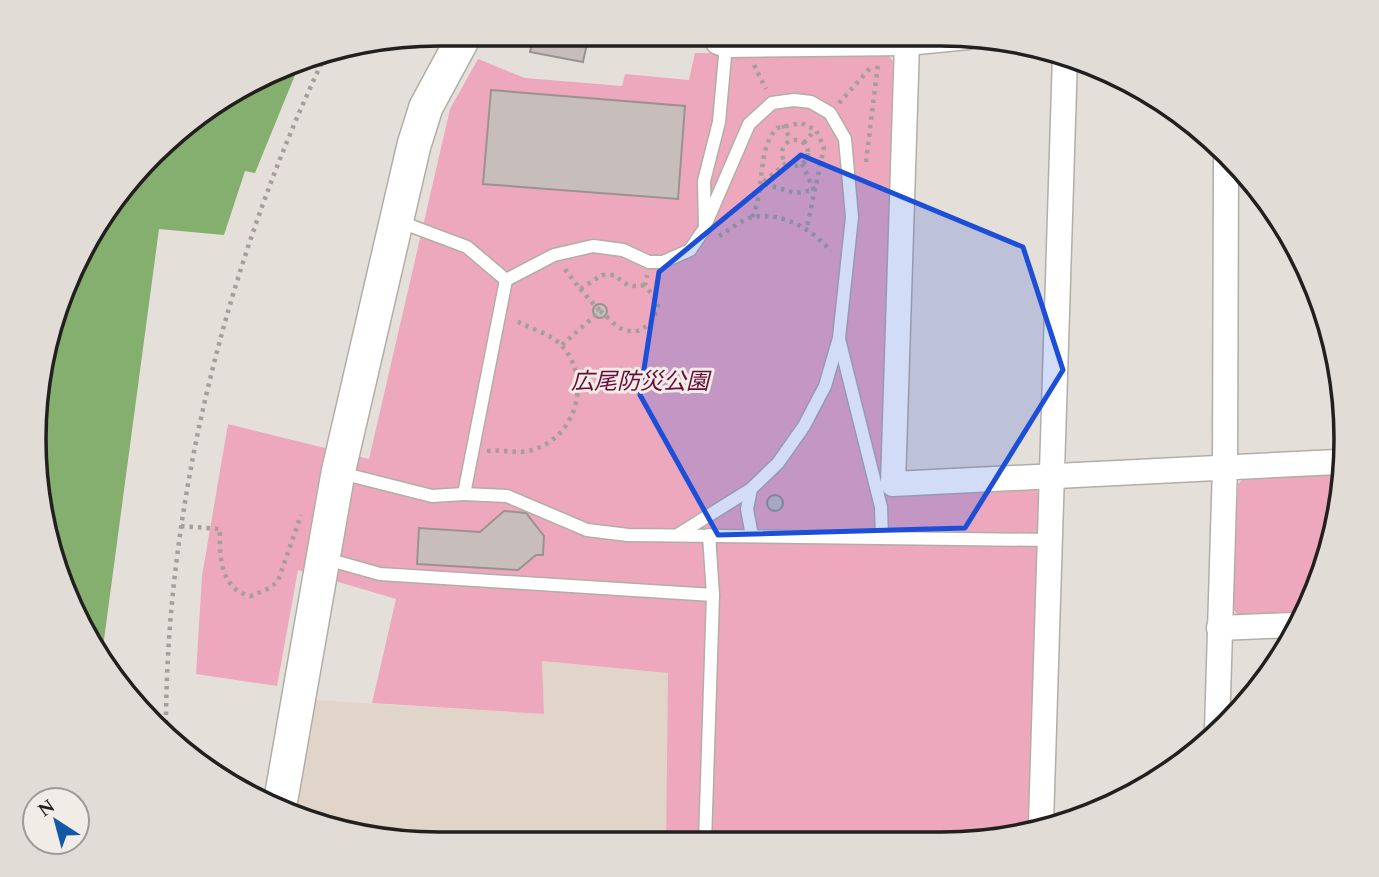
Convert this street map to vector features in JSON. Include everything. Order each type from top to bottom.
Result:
[{"type":"street","points":[[281,799],[338,472],[397,220],[426,107],[459,46]]},
{"type":"street","points":[[907,46],[893,484],[1333,462]]},
{"type":"street","points":[[1041,818],[1065,65]]},
{"type":"street","points":[[1217,717],[1224,466],[1226,169]]},
{"type":"street","points":[[1219,628],[1286,625]]},
{"type":"lane","points":[[705,228],[704,181],[719,122],[721,46]]},
{"type":"lane","points":[[506,280],[554,255],[593,246],[623,250],[649,262],[663,262],[690,250],[705,228],[749,124],[772,103],[794,100],[811,102],[830,113],[845,139],[852,216],[839,338],[825,386],[804,426],[778,463],[751,489],[679,534]]},
{"type":"lane","points":[[397,220],[467,247],[506,280]]},
{"type":"lane","points":[[464,494],[506,280]]},
{"type":"lane","points":[[839,338],[881,507],[882,537]]},
{"type":"lane","points":[[338,472],[432,496],[507,496],[587,530],[628,535],[1049,540]]},
{"type":"lane","points":[[751,489],[747,509],[752,536]]},
{"type":"lane","points":[[705,832],[713,596],[709,535]]},
{"type":"lane","points":[[323,558],[380,574],[713,596]]},
{"type":"path","points":[[865,169],[879,59]]},
{"type":"path","points":[[166,721],[166,672],[181,526],[191,466],[244,260],[294,119],[321,63]]},
{"type":"path","points":[[752,217],[762,183],[766,142],[771,134],[785,124],[801,123],[816,131],[824,147],[807,227]]},
{"type":"path","points":[[796,139],[804,142],[808,150],[807,158],[802,164],[794,166],[786,163],[783,148],[796,139]]},
{"type":"path","points":[[762,183],[786,163]]},
{"type":"path","points":[[802,164],[814,190]]},
{"type":"path","points":[[762,183],[795,192],[814,190]]},
{"type":"path","points":[[690,250],[752,217],[807,227],[847,271]]},
{"type":"path","points":[[554,255],[600,311],[622,329],[635,331],[647,327],[656,315],[658,303],[645,285],[649,262]]},
{"type":"path","points":[[580,289],[602,275],[615,275],[625,285],[645,285]]},
{"type":"path","points":[[472,453],[534,450],[552,441],[566,428],[579,392],[577,376],[562,345],[500,311]]},
{"type":"path","points":[[562,345],[600,311]]},
{"type":"path","points":[[181,526],[220,529],[219,554],[226,577],[233,587],[251,596],[278,581],[306,502]]},
{"type":"highlighted area","points":[[801,155],[1023,247],[1063,370],[965,528],[718,535],[640,395],[659,272]]},
{"type":"shaded area","points":[[296,72],[255,173],[245,171],[224,235],[159,229],[103,644],[75,589],[66,565],[53,515],[46,464],[49,387],[66,312],[98,242],[143,179],[179,143],[220,112],[242,98]]},
{"type":"shaded area","points":[[542,661],[668,673],[666,832],[413,831],[362,824],[295,805],[314,700],[544,714]]},
{"type":"green space","name":"広尾防災公園","points":[[695,53],[887,54],[893,61],[884,495],[1033,487],[1042,496],[1029,821],[992,828],[940,832],[666,832],[668,673],[542,661],[544,714],[372,703],[396,599],[298,570],[277,686],[196,674],[202,576],[228,424],[369,459],[450,109],[478,59],[525,78],[622,86],[625,74],[689,80]]},
{"type":"green space","points":[[1332,473],[1326,515],[1313,565],[1292,614],[1239,616],[1233,609],[1238,484],[1244,478]]},
{"type":"building","points":[[531,46],[586,46],[583,62],[530,52]]},
{"type":"building","points":[[491,90],[685,106],[678,199],[483,184]]},
{"type":"building","points":[[597,304],[603,304],[607,311],[603,318],[597,318],[593,314],[593,308]]},
{"type":"building","points":[[775,495],[781,497],[781,509],[775,511],[769,509],[767,503],[769,497]]},
{"type":"building","points":[[504,511],[526,513],[544,536],[543,555],[536,555],[518,570],[417,564],[419,528],[480,532]]}]
